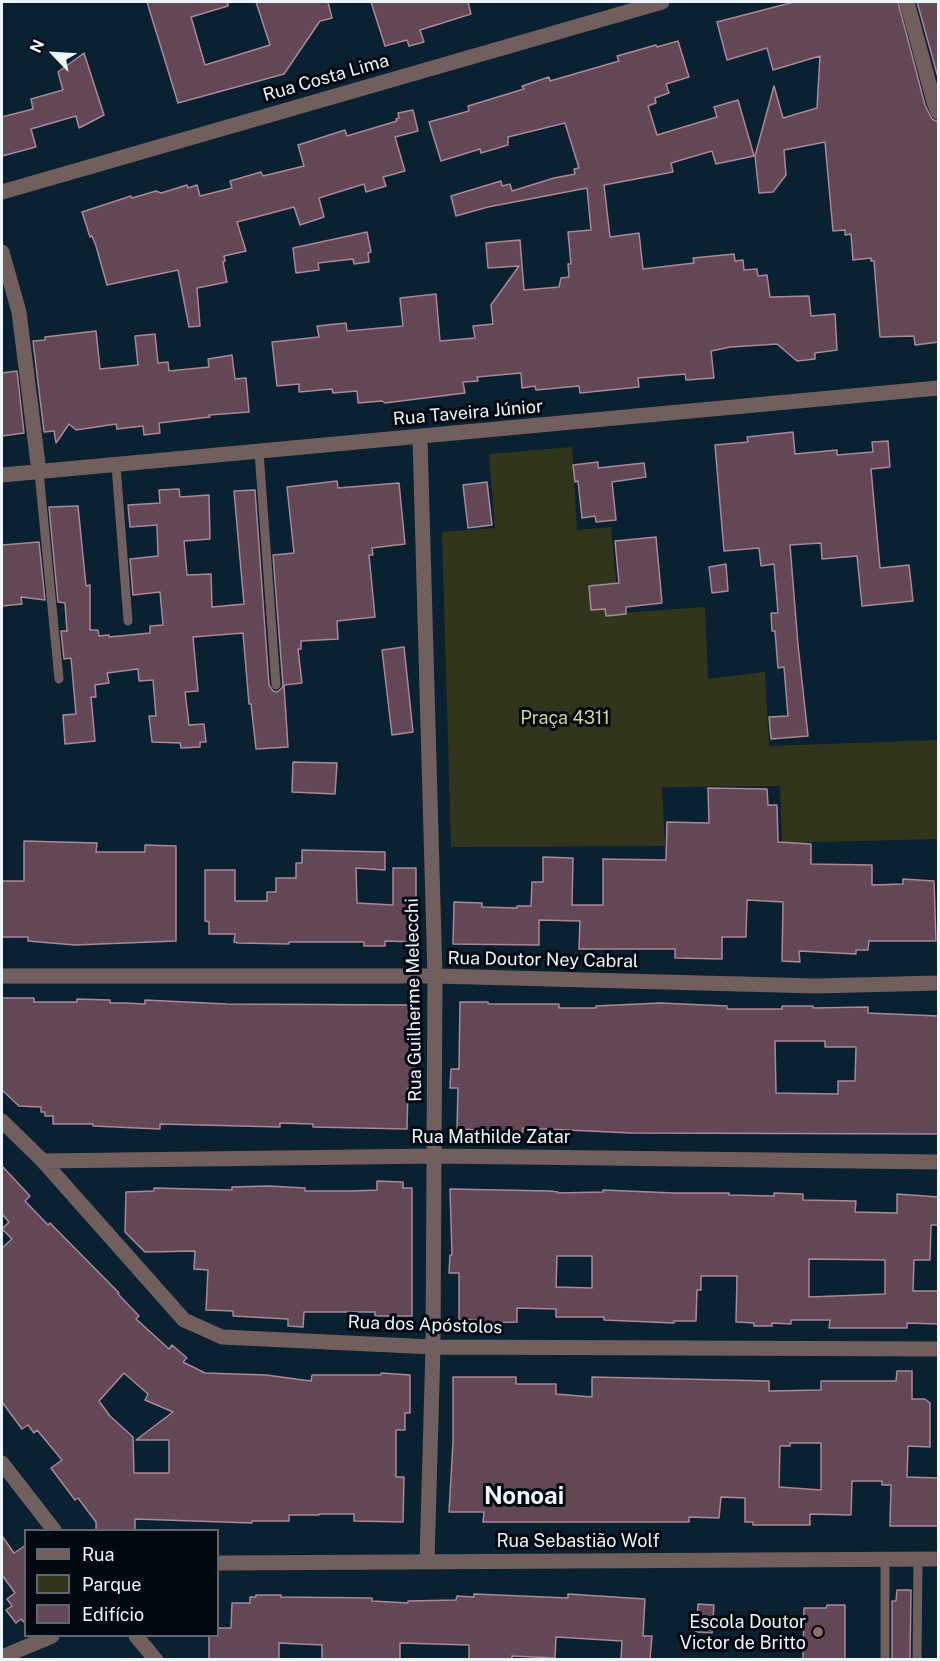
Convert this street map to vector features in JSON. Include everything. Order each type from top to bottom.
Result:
[{"type":"street","name":"Rua Costa Lima","points":[[2,192],[662,2]]},
{"type":"street","points":[[907,2],[934,102],[939,112]]},
{"type":"street","points":[[2,252],[19,312],[39,472]]},
{"type":"street","name":"Rua Taveira Júnior","points":[[2,476],[939,388]]},
{"type":"street","name":"Rua Guilherme Melecchi","points":[[420,438],[435,976],[434,1347],[427,1562]]},
{"type":"street","name":"Rua Doutor Ney Cabral","points":[[2,976],[435,976],[816,986],[939,983]]},
{"type":"street","name":"Rua dos Apóstolos","points":[[2,1121],[43,1161],[184,1320],[222,1337],[434,1347],[939,1349]]},
{"type":"street","name":"Rua Mathilde Zatar","points":[[43,1161],[435,1156],[939,1162]]},
{"type":"street","points":[[2,1463],[53,1529]]},
{"type":"street","name":"Rua Sebastião Wolf","points":[[219,1563],[939,1559]]},
{"type":"street","points":[[2,1657],[47,1637]]},
{"type":"street","points":[[138,1637],[156,1659]]},
{"type":"lane","points":[[259,453],[276,685]]},
{"type":"lane","points":[[116,466],[128,621]]},
{"type":"lane","points":[[39,472],[59,679]]},
{"type":"lane","points":[[885,1559],[885,1659]]},
{"type":"lane","points":[[917,1659],[918,1559]]},
{"type":"green space","name":"Praça 4311","points":[[572,447],[577,530],[611,527],[619,613],[705,607],[708,679],[765,672],[769,746],[938,740],[938,839],[782,843],[780,786],[662,787],[665,846],[451,847],[442,532],[495,528],[489,454]]},
{"type":"building","points":[[147,2],[228,2],[228,6],[191,17],[205,65],[270,45],[256,2],[328,2],[332,18],[320,21],[284,74],[178,103]]},
{"type":"building","points":[[371,2],[468,2],[471,14],[420,30],[424,42],[409,46],[407,40],[385,46]]},
{"type":"building","points":[[794,2],[898,2],[925,105],[932,119],[938,122],[939,342],[915,345],[914,336],[880,337],[874,261],[871,261],[871,258],[853,260],[851,234],[845,235],[845,230],[833,231],[825,142],[784,150],[786,175],[773,192],[759,193],[755,156],[774,86],[783,118],[817,108],[820,56],[773,70],[767,48],[727,60],[717,22]]},
{"type":"building","points":[[917,2],[939,2],[939,81]]},
{"type":"building","points":[[678,41],[689,77],[666,84],[669,93],[655,98],[656,103],[648,106],[657,135],[717,117],[714,107],[738,100],[754,156],[716,164],[712,151],[671,163],[673,172],[604,185],[610,237],[639,233],[643,269],[694,263],[693,258],[734,254],[735,261],[743,260],[744,270],[757,269],[758,276],[767,275],[770,297],[809,296],[811,316],[835,314],[837,350],[815,353],[815,359],[797,361],[777,344],[731,347],[711,351],[714,378],[686,380],[685,374],[638,378],[639,387],[580,393],[579,386],[536,390],[535,386],[522,388],[521,373],[477,377],[478,381],[463,382],[465,393],[385,403],[382,401],[358,403],[357,391],[333,393],[332,389],[299,392],[299,384],[277,386],[272,342],[319,337],[317,326],[346,323],[347,331],[403,326],[400,298],[436,294],[440,341],[475,338],[473,326],[493,324],[491,305],[519,266],[488,268],[486,243],[520,240],[524,290],[559,287],[561,278],[569,277],[568,264],[571,264],[568,232],[591,230],[587,188],[488,207],[456,216],[451,196],[501,181],[502,186],[510,184],[512,191],[575,174],[574,169],[579,168],[565,123],[508,137],[508,145],[481,153],[480,149],[441,161],[429,122],[469,111],[468,106],[524,89],[522,86],[549,77],[550,81],[619,61],[617,56]]},
{"type":"building","points":[[84,53],[104,115],[79,128],[76,116],[31,129],[36,147],[2,156],[2,117],[33,109],[31,99],[63,90],[58,72]]},
{"type":"building","points":[[413,110],[418,131],[395,137],[405,171],[383,177],[386,186],[366,192],[364,184],[319,198],[324,217],[300,225],[294,207],[237,222],[246,251],[224,256],[227,282],[197,288],[200,326],[189,327],[178,270],[107,285],[96,246],[92,236],[90,237],[82,212],[131,196],[132,198],[156,191],[161,193],[187,185],[188,188],[197,185],[200,196],[232,188],[230,181],[261,172],[263,176],[304,166],[298,145],[345,130],[347,136],[397,121],[398,113]]},
{"type":"building","points":[[367,232],[371,252],[368,253],[369,262],[354,264],[353,259],[318,263],[319,270],[296,273],[293,248]]},
{"type":"building","points":[[96,331],[100,369],[138,365],[135,336],[155,334],[158,363],[168,362],[169,371],[209,367],[208,359],[232,355],[235,379],[246,378],[249,412],[209,415],[210,417],[159,423],[160,433],[144,435],[143,426],[117,429],[116,424],[76,430],[69,424],[56,443],[54,431],[44,432],[33,341],[45,340],[45,337]]},
{"type":"building","points":[[17,371],[24,433],[2,436],[2,373]]},
{"type":"building","points":[[793,432],[795,454],[837,450],[837,455],[873,452],[872,442],[888,441],[890,467],[871,469],[880,568],[909,565],[913,601],[862,606],[857,556],[822,559],[821,543],[790,545],[808,736],[771,739],[769,717],[788,716],[784,667],[778,668],[775,631],[772,631],[771,613],[778,613],[774,564],[761,566],[759,548],[724,551],[715,445],[748,442],[747,437]]},
{"type":"building","points":[[598,462],[598,468],[644,463],[646,477],[612,482],[616,520],[596,522],[595,516],[582,518],[578,481],[575,482],[573,465]]},
{"type":"building","points":[[337,481],[338,488],[399,483],[405,544],[372,548],[373,555],[369,555],[375,617],[337,621],[338,639],[301,641],[301,649],[298,649],[302,683],[284,685],[288,747],[256,749],[251,704],[249,704],[243,633],[193,637],[198,691],[185,692],[189,725],[204,724],[206,742],[200,742],[200,747],[181,748],[180,743],[152,742],[149,716],[156,716],[153,680],[139,681],[138,669],[107,673],[109,683],[95,685],[96,697],[91,697],[95,741],[65,744],[63,715],[76,714],[71,658],[64,659],[61,631],[67,631],[65,603],[58,602],[49,507],[78,506],[86,586],[90,585],[90,630],[98,630],[99,636],[109,635],[109,637],[150,633],[150,626],[163,625],[160,592],[133,595],[130,559],[158,556],[157,525],[130,527],[128,505],[160,503],[159,490],[179,489],[180,497],[209,495],[210,539],[184,541],[187,575],[211,574],[212,607],[244,604],[234,491],[255,490],[269,685],[273,691],[277,692],[283,685],[273,555],[294,553],[287,487]]},
{"type":"building","points":[[487,482],[492,525],[468,528],[463,485]]},
{"type":"building","points":[[656,537],[662,603],[626,607],[626,614],[606,616],[605,609],[591,610],[589,586],[619,583],[615,541]]},
{"type":"building","points":[[39,542],[45,600],[21,597],[22,604],[2,606],[2,545]]},
{"type":"building","points":[[726,564],[728,591],[712,593],[709,567]]},
{"type":"building","points":[[404,647],[413,732],[392,735],[382,650]]},
{"type":"building","points":[[293,762],[337,763],[335,794],[292,792]]},
{"type":"building","points":[[708,788],[767,789],[768,805],[777,805],[778,842],[811,844],[811,864],[872,865],[872,885],[903,884],[903,879],[934,881],[936,941],[869,941],[868,950],[856,950],[856,954],[799,951],[800,962],[782,961],[783,902],[747,900],[746,937],[722,937],[722,959],[675,958],[675,949],[579,949],[580,921],[539,920],[539,945],[453,944],[454,902],[482,903],[482,907],[531,906],[532,882],[543,882],[543,857],[573,858],[572,905],[603,905],[603,859],[666,860],[667,822],[709,823]]},
{"type":"building","points":[[24,841],[97,843],[96,852],[145,852],[145,845],[176,846],[176,941],[75,945],[28,941],[28,937],[2,937],[2,881],[24,881]]},
{"type":"building","points":[[302,850],[385,852],[385,870],[356,868],[357,903],[393,905],[393,868],[416,868],[416,942],[385,941],[385,946],[364,946],[364,942],[238,943],[234,942],[235,934],[209,934],[209,922],[205,921],[205,870],[235,870],[235,901],[267,901],[267,892],[276,892],[276,878],[296,878],[296,863],[302,863]]},
{"type":"building","points":[[2,998],[34,998],[34,1002],[77,1002],[77,999],[145,1004],[145,1000],[227,1004],[409,1005],[409,1048],[414,1048],[414,1088],[408,1088],[407,1129],[313,1127],[313,1124],[280,1123],[280,1127],[160,1124],[160,1129],[93,1126],[93,1124],[53,1124],[53,1116],[45,1116],[45,1112],[41,1112],[41,1107],[19,1106],[2,1090]]},
{"type":"building","points":[[460,1002],[559,1004],[559,1008],[596,1008],[596,1006],[660,1003],[727,1006],[727,1009],[782,1009],[782,1006],[868,1007],[868,1013],[939,1016],[939,1134],[631,1133],[523,1128],[523,1132],[457,1129],[458,1088],[450,1088],[451,1069],[459,1069]],"holes":[[[775,1041],[825,1041],[825,1047],[856,1047],[855,1081],[838,1081],[838,1094],[776,1093]]]},
{"type":"building","points":[[2,1166],[30,1196],[25,1201],[119,1293],[139,1316],[136,1319],[169,1349],[172,1345],[187,1358],[183,1362],[205,1373],[266,1375],[311,1381],[312,1375],[381,1375],[381,1373],[410,1375],[410,1413],[405,1413],[405,1430],[396,1430],[396,1477],[404,1477],[403,1522],[354,1521],[354,1514],[319,1514],[289,1515],[289,1521],[252,1521],[252,1523],[135,1519],[135,1529],[96,1529],[96,1522],[78,1498],[75,1500],[51,1468],[62,1460],[37,1430],[34,1433],[28,1425],[22,1429],[2,1402],[2,1248],[12,1239],[2,1229],[9,1222],[2,1214]],"holes":[[[124,1373],[148,1394],[145,1400],[173,1412],[136,1440],[169,1440],[169,1473],[134,1473],[133,1437],[110,1416],[99,1401]]]},
{"type":"building","points":[[377,1181],[403,1182],[403,1188],[412,1188],[412,1316],[375,1316],[375,1312],[304,1312],[303,1327],[288,1326],[288,1319],[233,1316],[233,1311],[206,1310],[208,1270],[194,1269],[195,1251],[145,1252],[125,1232],[126,1192],[154,1191],[154,1188],[232,1190],[232,1187],[269,1186],[305,1188],[305,1191],[377,1190]]},
{"type":"building","points":[[450,1189],[558,1193],[603,1192],[603,1190],[774,1196],[774,1193],[803,1194],[803,1200],[856,1201],[855,1212],[897,1213],[897,1194],[939,1197],[939,1225],[931,1225],[930,1260],[914,1260],[913,1291],[939,1291],[939,1324],[907,1323],[907,1328],[829,1328],[830,1320],[791,1320],[791,1324],[772,1323],[772,1326],[754,1326],[754,1323],[736,1322],[737,1276],[701,1276],[701,1290],[697,1290],[696,1321],[674,1321],[674,1323],[604,1320],[604,1317],[556,1317],[556,1309],[517,1308],[517,1322],[484,1323],[484,1320],[459,1320],[459,1273],[449,1273],[450,1255],[452,1255]],"holes":[[[557,1256],[592,1256],[592,1288],[556,1287]],[[809,1259],[885,1260],[885,1294],[809,1297]]]},
{"type":"building","points":[[897,1371],[912,1371],[912,1399],[925,1399],[930,1403],[930,1447],[908,1446],[907,1477],[939,1478],[939,1526],[890,1526],[891,1485],[882,1485],[882,1481],[852,1481],[851,1515],[810,1514],[810,1525],[753,1525],[753,1522],[745,1522],[745,1498],[721,1497],[719,1518],[689,1517],[689,1522],[483,1522],[484,1512],[449,1512],[453,1442],[453,1377],[516,1377],[516,1384],[556,1384],[556,1394],[592,1397],[592,1377],[769,1381],[769,1391],[821,1390],[821,1381],[896,1381]],"holes":[[[790,1443],[821,1443],[821,1490],[779,1487],[780,1446],[790,1446]]]},
{"type":"building","points":[[2,1536],[14,1553],[24,1546],[24,1622],[21,1619],[16,1623],[6,1610],[12,1606],[7,1599],[15,1593],[2,1575]]},
{"type":"building","points":[[897,1590],[911,1590],[910,1659],[892,1659],[892,1601],[896,1601]]},
{"type":"building","points":[[474,1594],[568,1598],[568,1594],[645,1599],[643,1636],[652,1636],[650,1659],[621,1659],[622,1641],[556,1637],[555,1658],[512,1656],[512,1659],[469,1659],[469,1645],[400,1643],[400,1659],[322,1659],[322,1645],[279,1643],[279,1659],[209,1659],[209,1637],[219,1637],[219,1628],[231,1628],[232,1603],[250,1603],[250,1597],[256,1597],[256,1595],[372,1598],[372,1601],[408,1603],[408,1601],[456,1600],[457,1596],[474,1597]]},
{"type":"building","points":[[698,1604],[714,1605],[712,1633],[696,1632]]},
{"type":"building","name":"Escola Doutor Victor de Britto","points":[[827,1605],[845,1605],[845,1659],[803,1659],[804,1608],[826,1608]]},
{"type":"place","name":"Escola Doutor Victor de Britto","points":[[818,1632]]},
{"type":"district","name":"Nonoai","points":[[524,1497]]}]
